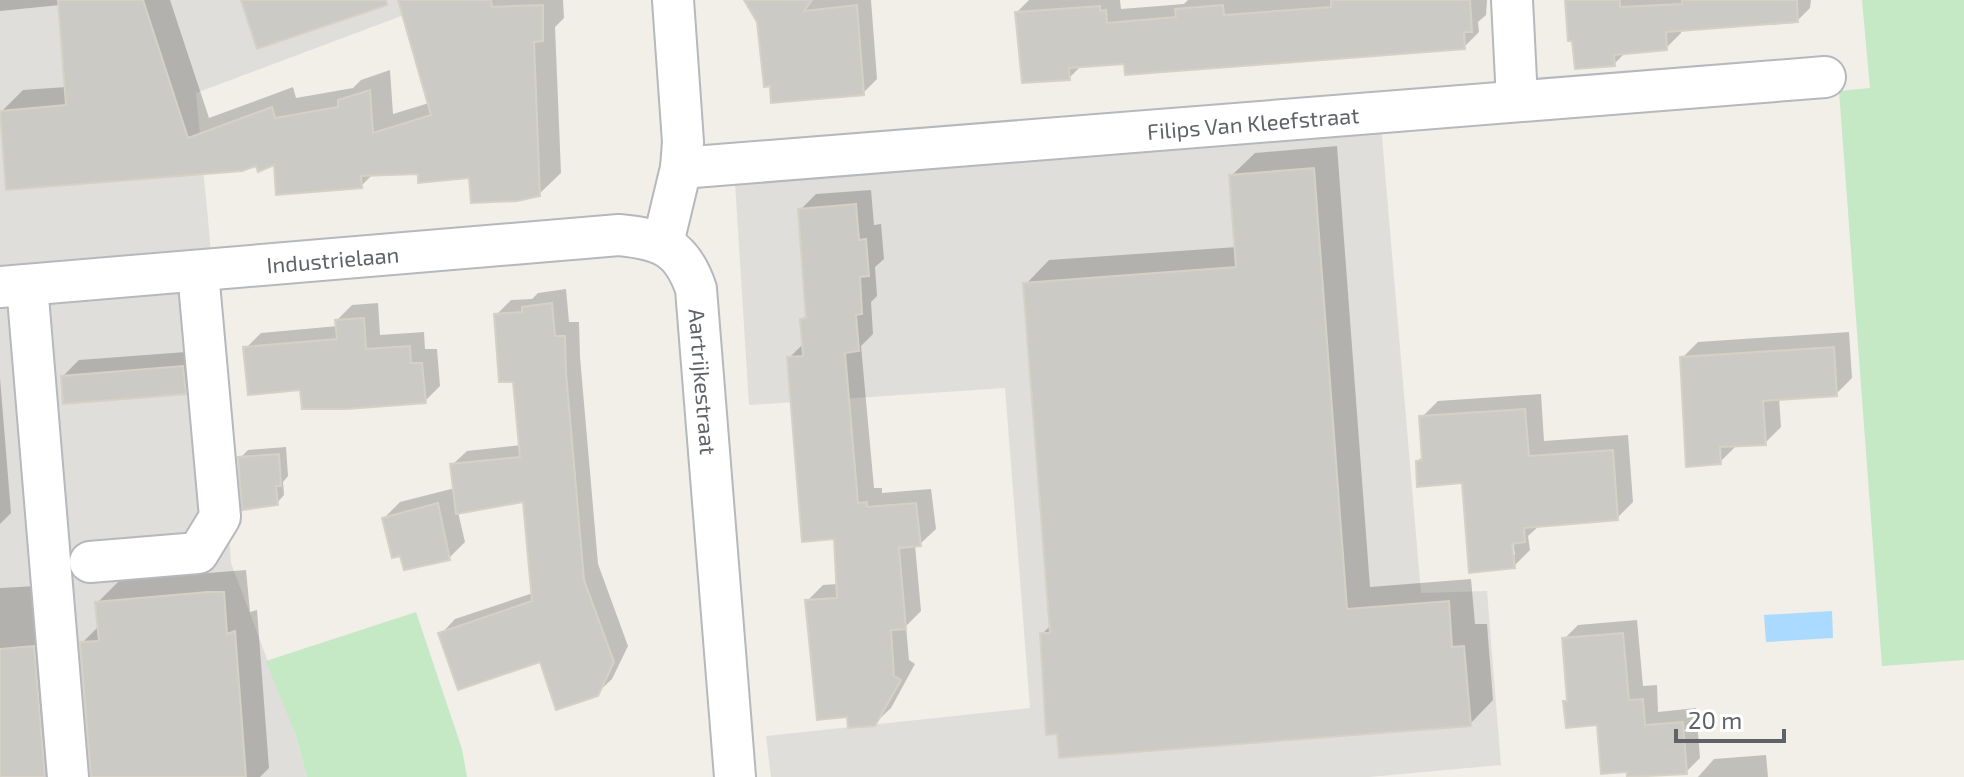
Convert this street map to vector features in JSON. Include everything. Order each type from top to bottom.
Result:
[{"type":"street","points":[[663,243],[681,168],[683,115],[673,0]]},
{"type":"street","points":[[1512,0],[1517,100]]},
{"type":"street","name":"Filips Van Kleefstraat","points":[[681,168],[1825,77]]},
{"type":"street","name":"Industrielaan","points":[[14,286],[619,235],[645,237],[663,243]]},
{"type":"street","name":"Aartrijkestraat","points":[[663,243],[679,256],[691,272],[696,289],[735,777]]},
{"type":"street","points":[[90,562],[198,553],[220,517],[198,272]]},
{"type":"street","points":[[14,286],[68,777]]},
{"type":"shaded area","points":[[0,0],[444,0],[196,93],[210,241],[231,563],[296,736],[307,777],[0,777]]},
{"type":"shaded area","points":[[1381,125],[1421,593],[1487,591],[1501,765],[1369,777],[771,777],[766,736],[1030,708],[1005,388],[749,405],[735,183]]},
{"type":"green space","points":[[1862,0],[1964,0],[1964,660],[1882,666],[1839,91],[1870,88]]},
{"type":"green space","points":[[416,612],[462,749],[467,777],[307,777],[296,736],[266,661]]},
{"type":"water","points":[[1832,611],[1833,638],[1766,642],[1764,615]]},
{"type":"building","points":[[58,0],[143,0],[188,138],[272,107],[275,118],[338,107],[338,100],[370,90],[373,133],[431,115],[398,0],[491,0],[492,7],[543,5],[543,41],[534,42],[540,196],[517,201],[471,203],[469,178],[418,183],[418,174],[361,176],[362,188],[276,195],[274,165],[258,172],[256,166],[242,171],[6,190],[0,111],[66,105]]},
{"type":"building","points":[[241,0],[386,0],[387,5],[257,49]]},
{"type":"building","points":[[744,0],[812,0],[804,11],[857,5],[864,95],[771,103],[770,86],[764,87],[757,22]]},
{"type":"building","points":[[1331,0],[1470,0],[1472,32],[1464,32],[1465,49],[1125,75],[1124,64],[1069,68],[1070,80],[1022,83],[1015,12],[1100,6],[1100,11],[1106,10],[1107,23],[1176,17],[1175,9],[1223,5],[1224,15],[1331,7]]},
{"type":"building","points":[[1565,0],[1620,0],[1620,7],[1682,4],[1682,0],[1797,0],[1798,22],[1666,32],[1667,50],[1614,55],[1615,66],[1575,69],[1572,41],[1568,41]]},
{"type":"building","points":[[1314,168],[1347,609],[1449,601],[1452,647],[1464,646],[1471,726],[1059,758],[1057,734],[1046,735],[1040,633],[1050,633],[1023,283],[1236,267],[1229,175]]},
{"type":"building","points":[[856,204],[859,240],[866,239],[869,276],[860,277],[862,314],[856,315],[859,351],[845,353],[858,503],[867,502],[867,507],[916,503],[921,546],[899,548],[906,629],[891,630],[894,676],[901,680],[875,726],[848,728],[847,717],[817,720],[805,600],[837,598],[834,539],[802,542],[787,357],[803,356],[800,319],[806,318],[798,209]]},
{"type":"building","points":[[552,303],[555,336],[565,336],[584,580],[614,662],[598,696],[556,710],[540,662],[458,690],[438,633],[532,601],[523,502],[456,514],[450,464],[520,457],[513,382],[499,382],[494,314],[522,312],[522,307]]},
{"type":"building","points":[[364,318],[366,349],[410,346],[411,363],[422,363],[426,403],[302,409],[300,390],[248,395],[243,347],[337,339],[335,320]]},
{"type":"building","points":[[1834,347],[1837,396],[1763,401],[1766,445],[1720,447],[1721,464],[1686,467],[1680,357]]},
{"type":"building","points":[[183,366],[186,394],[63,404],[61,376]]},
{"type":"building","points":[[1525,409],[1529,456],[1613,450],[1618,520],[1524,528],[1525,542],[1512,544],[1515,568],[1469,573],[1462,483],[1417,487],[1416,461],[1422,460],[1419,416]]},
{"type":"building","points":[[279,454],[281,486],[276,486],[278,505],[242,510],[238,457]]},
{"type":"building","points":[[438,503],[450,560],[404,570],[400,556],[392,558],[382,518]]},
{"type":"building","points":[[224,592],[227,634],[235,631],[246,777],[91,777],[80,642],[99,641],[95,602]]},
{"type":"building","points":[[1623,633],[1629,700],[1643,699],[1645,725],[1683,722],[1687,774],[1627,777],[1627,772],[1601,774],[1597,725],[1566,728],[1562,638]]},
{"type":"building","points":[[34,646],[45,777],[0,777],[0,649]]}]
